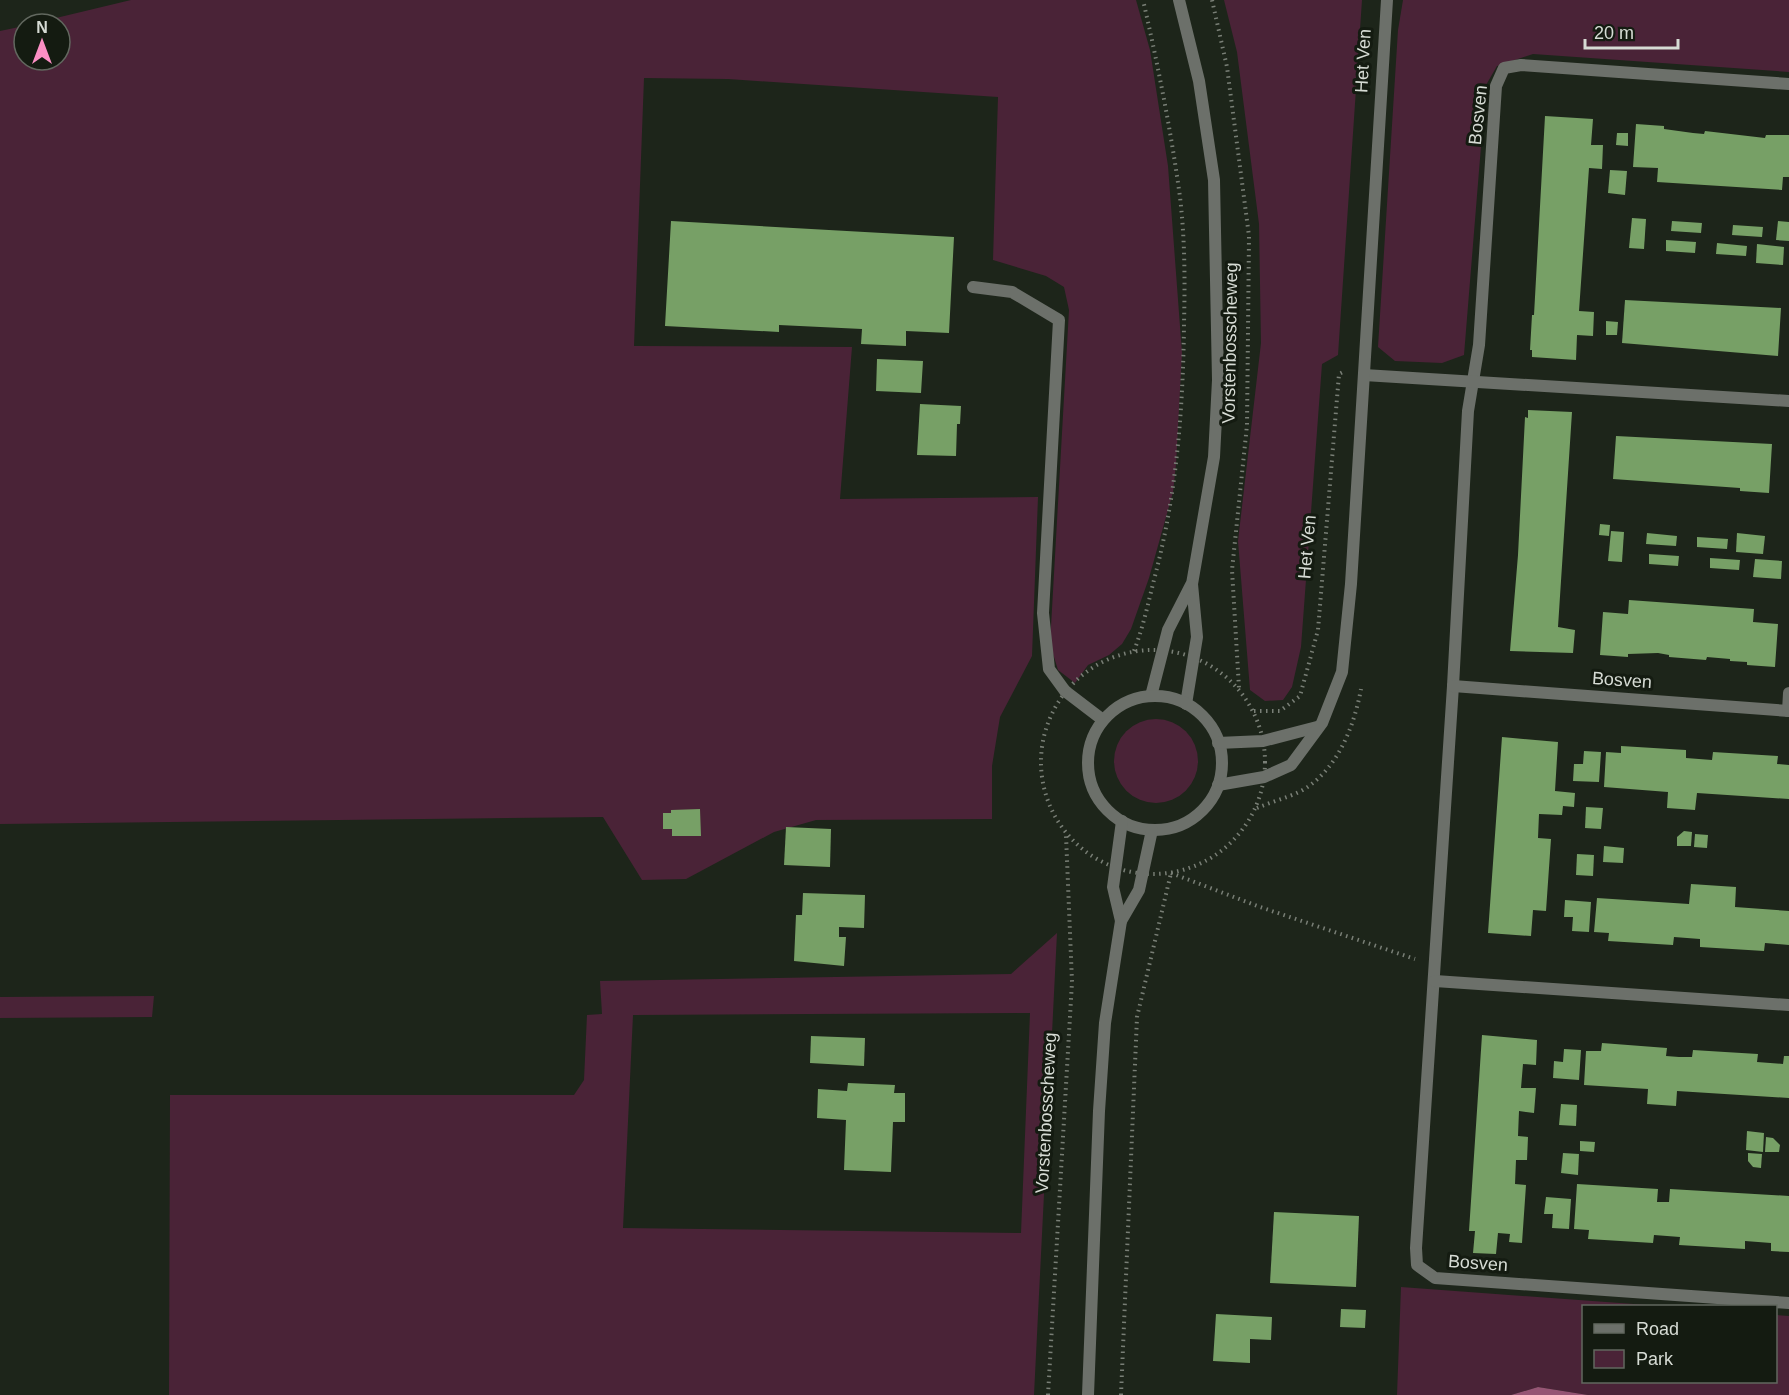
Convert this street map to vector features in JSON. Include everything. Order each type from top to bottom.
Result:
[{"type":"street","name":"Vorstenbosscheweg","points":[[1179,0],[1199,81],[1214,180],[1218,391],[1214,457],[1192,584],[1197,637],[1186,704]]},
{"type":"street","name":"Het Ven","points":[[1218,785],[1264,777],[1291,765],[1326,713],[1342,672],[1364,375],[1387,0]]},
{"type":"street","name":"Bosven","points":[[1789,84],[1521,65],[1504,68],[1496,86],[1479,345],[1468,411],[1454,686],[1417,1265],[1435,1278],[1789,1303]]},
{"type":"street","points":[[973,287],[1012,292],[1059,320],[1043,613],[1048,669],[1065,691],[1103,720]]},
{"type":"street","points":[[1364,375],[1789,401]]},
{"type":"street","name":"Vorstenbosscheweg","points":[[1151,696],[1168,630],[1192,584]]},
{"type":"street","name":"Bosven","points":[[1454,686],[1788,711],[1789,693]]},
{"type":"street","points":[[1151,696],[1169,697],[1186,704],[1202,715],[1213,730],[1222,766],[1218,785],[1209,803],[1195,817],[1178,826],[1152,830],[1138,829],[1122,821],[1101,804],[1090,784],[1087,762],[1092,740],[1103,720],[1117,708],[1133,700],[1151,696]]},
{"type":"street","points":[[1218,743],[1263,741],[1317,727]]},
{"type":"street","points":[[1121,921],[1113,887],[1122,821]]},
{"type":"street","points":[[1088,1395],[1099,1100],[1105,1023],[1121,921],[1139,890],[1152,830]]},
{"type":"street","points":[[1435,981],[1789,1005]]},
{"type":"path","points":[[1065,691],[1092,668],[1108,659],[1134,651],[1142,631],[1168,528],[1179,452],[1184,391],[1185,275],[1180,199],[1164,95],[1143,0]]},
{"type":"path","name":"Vorstenbosscheweg","points":[[1212,0],[1227,67],[1249,236],[1247,425],[1232,570],[1239,688]]},
{"type":"path","name":"Het Ven","points":[[1254,711],[1280,711],[1300,696],[1318,630],[1339,374],[1343,371],[1364,375]]},
{"type":"path","name":"Vorstenbosscheweg","points":[[1048,1395],[1072,982],[1066,834],[1047,800],[1040,762],[1047,724],[1065,691]]},
{"type":"path","points":[[1121,1395],[1137,1017],[1171,873],[1260,908],[1436,966]]},
{"type":"green space","points":[[131,0],[1136,0],[1150,50],[1168,166],[1182,353],[1173,492],[1149,578],[1131,629],[1122,644],[1109,655],[1088,665],[1075,683],[1058,670],[1050,644],[1069,310],[1064,287],[1046,276],[993,260],[998,97],[728,79],[644,78],[634,346],[852,347],[840,499],[1038,497],[1032,656],[1000,717],[992,766],[992,819],[816,820],[774,832],[686,879],[642,880],[603,817],[0,824],[0,31],[12,28],[12,72],[72,72],[72,14]]},
{"type":"green space","points":[[1224,0],[1362,0],[1338,355],[1322,364],[1301,647],[1292,687],[1283,700],[1265,701],[1250,690],[1238,541],[1261,343],[1259,224],[1237,52]]},
{"type":"green space","points":[[1403,0],[1789,0],[1789,72],[1533,54],[1497,66],[1486,85],[1464,355],[1442,363],[1395,361],[1378,347],[1398,30]]},
{"type":"green space","points":[[1156,719],[1172,722],[1186,731],[1195,745],[1198,761],[1195,777],[1186,791],[1172,800],[1156,803],[1140,800],[1126,791],[1117,777],[1114,761],[1117,745],[1126,731],[1140,722]]},
{"type":"green space","points":[[1057,933],[1034,1395],[169,1395],[170,1095],[574,1095],[584,1080],[587,1015],[602,1014],[600,981],[1011,974]],"holes":[[[1030,1013],[1021,1233],[623,1228],[633,1015]]]},
{"type":"green space","points":[[154,996],[152,1017],[0,1018],[0,997]]},
{"type":"green space","points":[[1401,1287],[1647,1305],[1582,1305],[1582,1383],[1777,1383],[1777,1315],[1789,1316],[1789,1395],[1588,1395],[1538,1387],[1511,1395],[1397,1395]]},
{"type":"shaded area","points":[[1538,1387],[1588,1395],[1511,1395]]},
{"type":"building","points":[[1545,116],[1593,119],[1591,145],[1603,145],[1602,169],[1589,168],[1579,311],[1594,312],[1593,336],[1577,335],[1576,360],[1532,357],[1532,350],[1530,350]]},
{"type":"building","points":[[1636,124],[1664,126],[1664,129],[1704,134],[1705,131],[1765,138],[1766,135],[1789,135],[1789,177],[1783,177],[1782,190],[1657,182],[1658,168],[1633,167]]},
{"type":"building","points":[[1617,133],[1628,133],[1628,146],[1616,145]]},
{"type":"building","points":[[1610,170],[1627,171],[1625,195],[1608,193]]},
{"type":"building","points":[[1632,218],[1646,219],[1644,249],[1629,248]]},
{"type":"building","points":[[671,221],[954,237],[949,333],[906,331],[906,346],[861,344],[862,329],[779,325],[779,332],[665,326]]},
{"type":"building","points":[[1672,221],[1702,223],[1701,233],[1671,231]]},
{"type":"building","points":[[1778,221],[1789,222],[1789,241],[1776,240]]},
{"type":"building","points":[[1733,225],[1763,227],[1762,237],[1732,235]]},
{"type":"building","points":[[1666,240],[1696,242],[1695,253],[1666,251]]},
{"type":"building","points":[[1717,243],[1747,246],[1746,256],[1716,254]]},
{"type":"building","points":[[1757,244],[1784,247],[1783,265],[1756,263]]},
{"type":"building","points":[[1625,300],[1781,308],[1778,356],[1622,343]]},
{"type":"building","points":[[1606,321],[1618,322],[1617,335],[1606,335]]},
{"type":"building","points":[[877,359],[923,361],[921,393],[876,391]]},
{"type":"building","points":[[920,404],[961,406],[960,424],[957,424],[956,456],[917,455]]},
{"type":"building","points":[[1528,410],[1572,412],[1558,627],[1575,630],[1573,653],[1510,651],[1518,555],[1525,417],[1528,418]]},
{"type":"building","points":[[1616,436],[1772,444],[1769,493],[1740,491],[1740,488],[1613,479]]},
{"type":"building","points":[[1600,524],[1610,525],[1609,536],[1599,535]]},
{"type":"building","points":[[1611,531],[1624,532],[1622,562],[1608,561]]},
{"type":"building","points":[[1647,533],[1677,536],[1676,546],[1646,544]]},
{"type":"building","points":[[1737,533],[1765,536],[1763,554],[1736,552]]},
{"type":"building","points":[[1697,537],[1728,539],[1727,549],[1697,547]]},
{"type":"building","points":[[1649,554],[1679,556],[1678,566],[1649,564]]},
{"type":"building","points":[[1710,558],[1740,560],[1739,570],[1710,568]]},
{"type":"building","points":[[1755,559],[1782,561],[1781,579],[1753,577]]},
{"type":"building","points":[[1629,600],[1754,609],[1753,622],[1778,624],[1775,667],[1747,665],[1747,662],[1730,661],[1730,659],[1669,657],[1669,655],[1658,653],[1628,654],[1628,657],[1600,655],[1603,612],[1628,614]]},
{"type":"building","points":[[1502,737],[1558,742],[1555,791],[1575,793],[1574,807],[1563,806],[1562,815],[1539,814],[1538,838],[1551,839],[1546,911],[1533,910],[1531,936],[1488,933]]},
{"type":"building","points":[[1621,746],[1686,750],[1686,758],[1712,760],[1713,752],[1778,756],[1777,764],[1789,765],[1789,799],[1697,793],[1695,810],[1667,808],[1668,792],[1604,787],[1606,752],[1621,753]]},
{"type":"building","points":[[1584,751],[1601,752],[1599,782],[1573,781],[1574,764],[1583,764]]},
{"type":"building","points":[[1586,807],[1603,808],[1601,829],[1585,828]]},
{"type":"building","points":[[700,809],[701,836],[672,836],[672,829],[663,829],[663,813],[671,813],[671,810]]},
{"type":"building","points":[[786,827],[831,829],[830,867],[784,865]]},
{"type":"building","points":[[1684,831],[1692,832],[1691,846],[1677,846],[1677,837]]},
{"type":"building","points":[[1695,834],[1708,835],[1707,848],[1694,847]]},
{"type":"building","points":[[1604,846],[1624,848],[1623,863],[1603,862]]},
{"type":"building","points":[[1577,854],[1594,855],[1593,876],[1576,875]]},
{"type":"building","points":[[1691,884],[1736,887],[1735,907],[1789,911],[1789,945],[1765,943],[1764,951],[1700,947],[1700,939],[1674,937],[1673,945],[1608,941],[1609,933],[1594,932],[1597,898],[1689,904]]},
{"type":"building","points":[[803,893],[865,895],[864,928],[839,927],[839,937],[846,937],[844,966],[794,961],[796,915],[802,915]]},
{"type":"building","points":[[1565,900],[1591,902],[1589,932],[1572,931],[1573,917],[1564,917]]},
{"type":"building","points":[[1482,1035],[1537,1040],[1536,1065],[1523,1064],[1521,1088],[1536,1088],[1534,1113],[1519,1111],[1518,1136],[1528,1137],[1527,1160],[1516,1160],[1515,1184],[1526,1185],[1522,1243],[1509,1242],[1510,1234],[1498,1233],[1496,1254],[1473,1253],[1475,1231],[1469,1231]]},
{"type":"building","points":[[811,1036],[865,1038],[864,1066],[810,1063]]},
{"type":"building","points":[[1602,1043],[1667,1048],[1666,1056],[1679,1057],[1692,1057],[1693,1050],[1758,1054],[1757,1062],[1783,1064],[1784,1056],[1789,1056],[1789,1098],[1677,1091],[1676,1106],[1647,1104],[1648,1089],[1584,1085],[1586,1051],[1601,1051]]},
{"type":"building","points":[[1564,1049],[1581,1050],[1579,1080],[1553,1078],[1554,1061],[1563,1062]]},
{"type":"building","points":[[848,1083],[895,1085],[894,1093],[905,1093],[905,1122],[893,1122],[891,1172],[844,1170],[846,1120],[817,1118],[818,1089],[847,1091]]},
{"type":"building","points":[[1561,1104],[1577,1105],[1576,1126],[1559,1125]]},
{"type":"building","points":[[1747,1131],[1764,1133],[1763,1152],[1746,1150]]},
{"type":"building","points":[[1766,1137],[1773,1138],[1780,1145],[1779,1152],[1765,1152]]},
{"type":"building","points":[[1580,1141],[1595,1142],[1594,1152],[1580,1151]]},
{"type":"building","points":[[1563,1153],[1579,1154],[1578,1175],[1561,1173]]},
{"type":"building","points":[[1748,1153],[1762,1154],[1761,1168],[1753,1167],[1748,1161]]},
{"type":"building","points":[[1577,1184],[1658,1189],[1657,1202],[1669,1202],[1670,1189],[1789,1196],[1789,1252],[1771,1251],[1771,1243],[1745,1241],[1745,1249],[1679,1245],[1680,1237],[1654,1235],[1653,1243],[1588,1239],[1589,1230],[1574,1229]]},
{"type":"building","points":[[1546,1197],[1571,1199],[1569,1229],[1552,1228],[1553,1214],[1544,1214]]},
{"type":"building","points":[[1274,1212],[1359,1216],[1356,1287],[1270,1283]]},
{"type":"building","points":[[1341,1309],[1366,1310],[1365,1328],[1340,1327]]},
{"type":"building","points":[[1216,1314],[1272,1317],[1271,1340],[1250,1339],[1250,1363],[1213,1361]]}]
